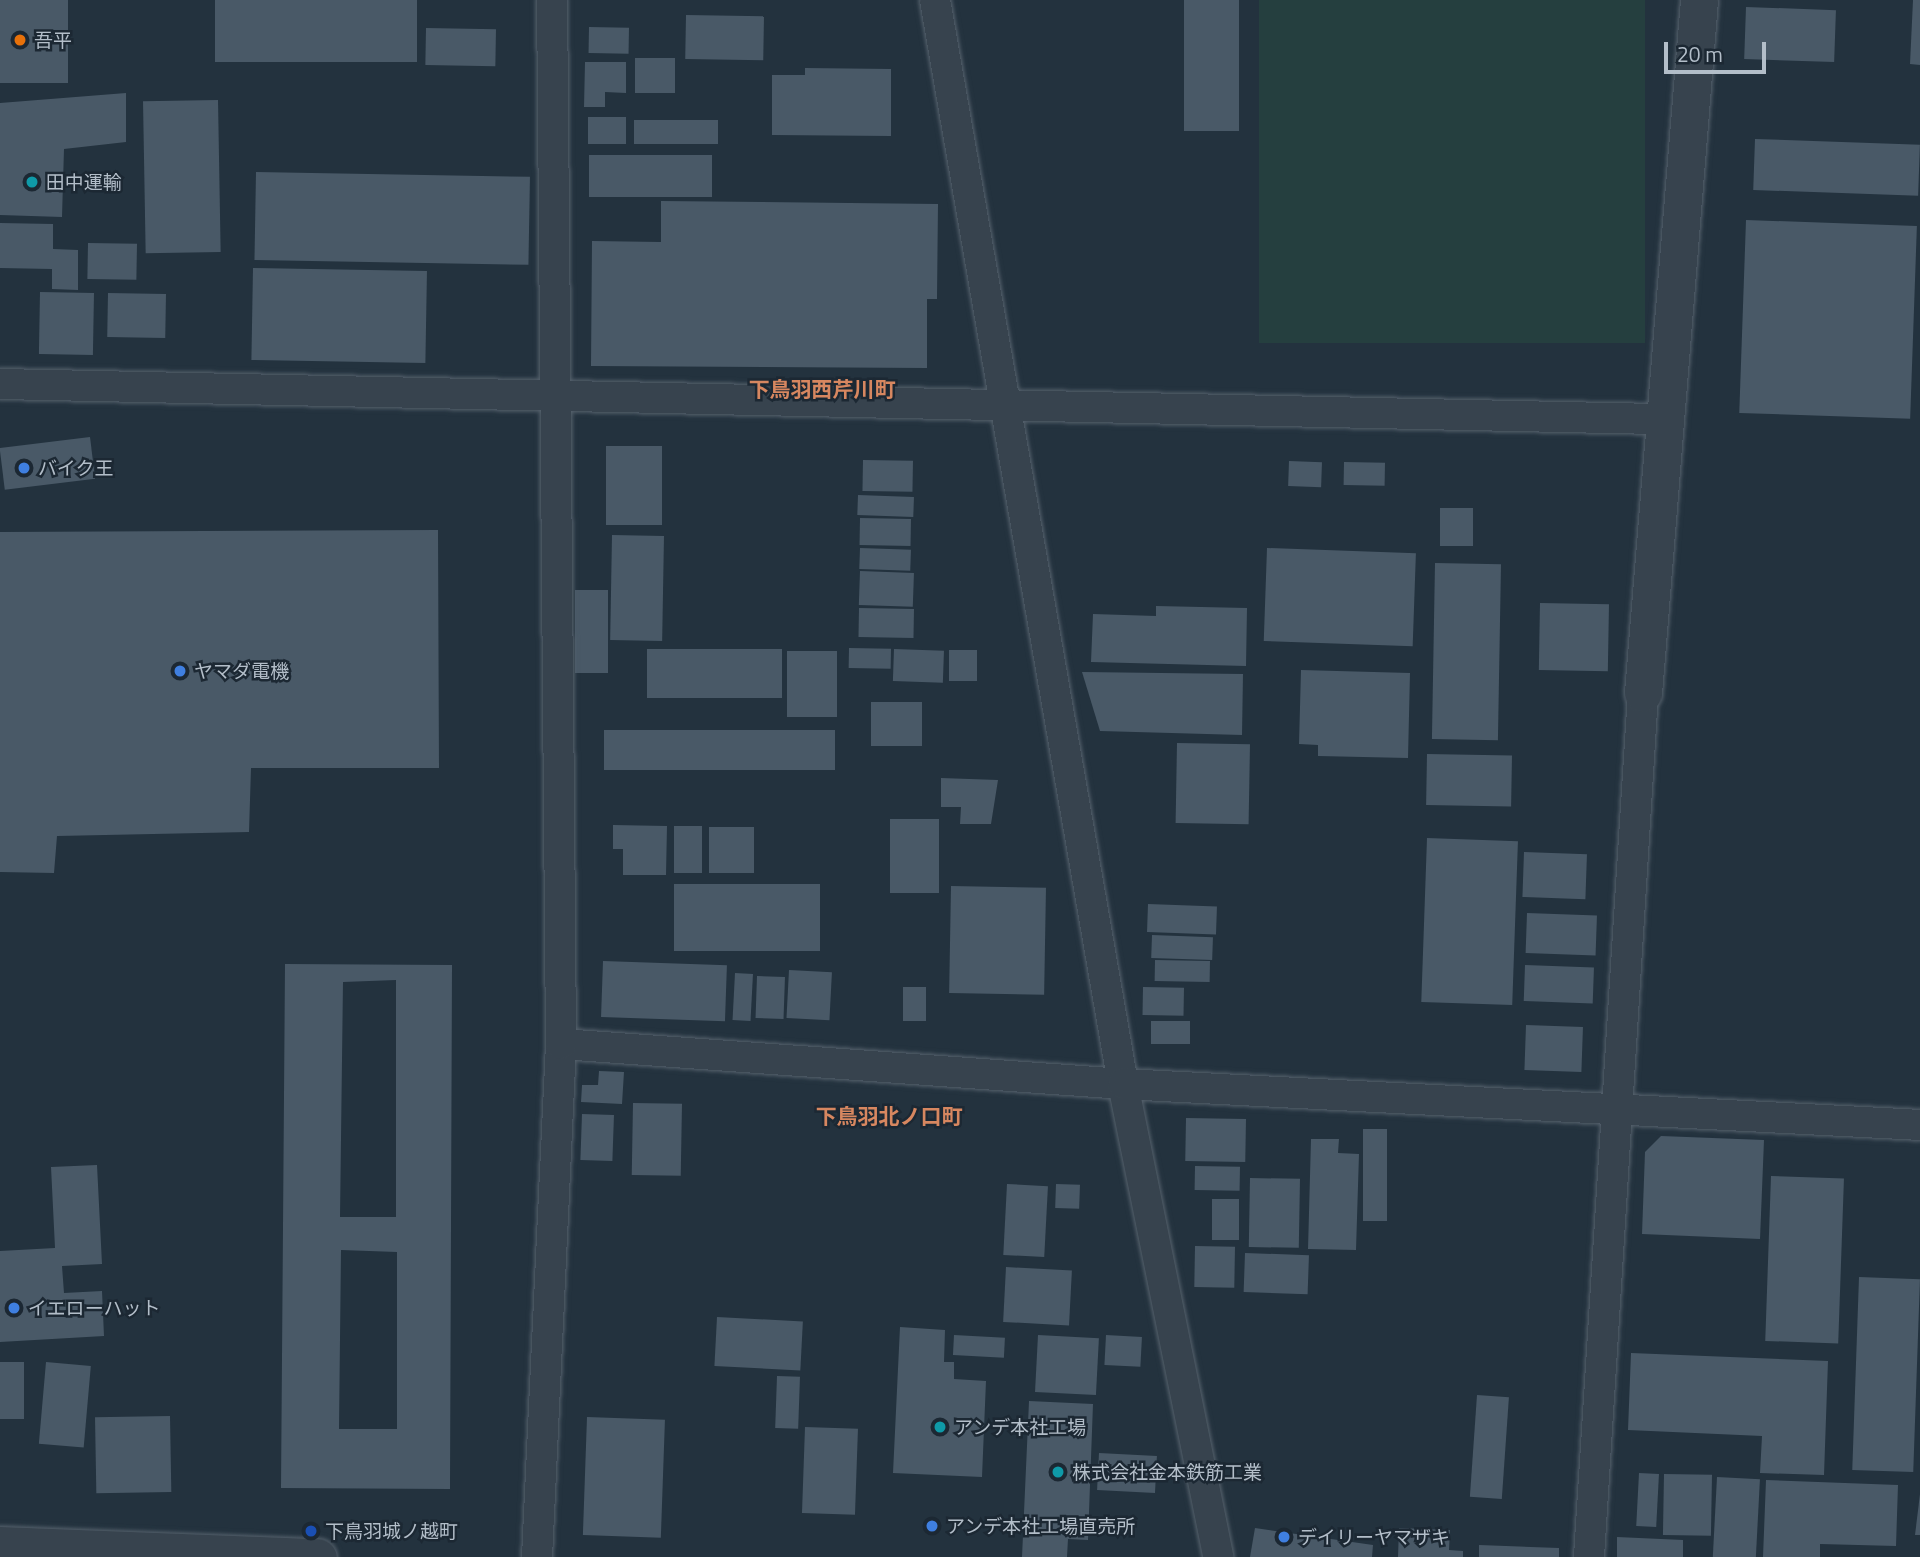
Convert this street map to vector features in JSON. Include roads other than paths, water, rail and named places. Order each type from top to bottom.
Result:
[{"type":"street","points":[[537,1557],[561,1044],[551,396],[552,0]]},
{"type":"street","points":[[935,0],[1010,405],[1123,1084],[1218,1557]]},
{"type":"street","points":[[1589,1557],[1661,419],[1699,0]]},
{"type":"street","points":[[0,384],[1661,419]]},
{"type":"street","points":[[561,1044],[1123,1084],[1617,1106],[1920,1125]]},
{"type":"street","points":[[0,1545],[318,1557]]},
{"type":"place","name":"吾平","points":[[20,40]]},
{"type":"place","name":"田中運輸","points":[[32,182]]},
{"type":"place","name":"バイク王","points":[[24,468]]},
{"type":"place","name":"ヤマダ電機","points":[[180,671]]},
{"type":"place","name":"イエローハット","points":[[14,1308]]},
{"type":"place","name":"アンデ本社工場","points":[[940,1427]]},
{"type":"place","name":"株式会社金本鉄筋工業","points":[[1058,1472]]},
{"type":"place","name":"アンデ本社工場直売所","points":[[932,1526]]},
{"type":"place","name":"下鳥羽城ノ越町","points":[[311,1531]]},
{"type":"place","name":"デイリーヤマザキ","points":[[1284,1537]]},
{"type":"district","name":"下鳥羽西芹川町","points":[[822,389]]},
{"type":"district","name":"下鳥羽北ノ口町","points":[[889,1116]]}]
